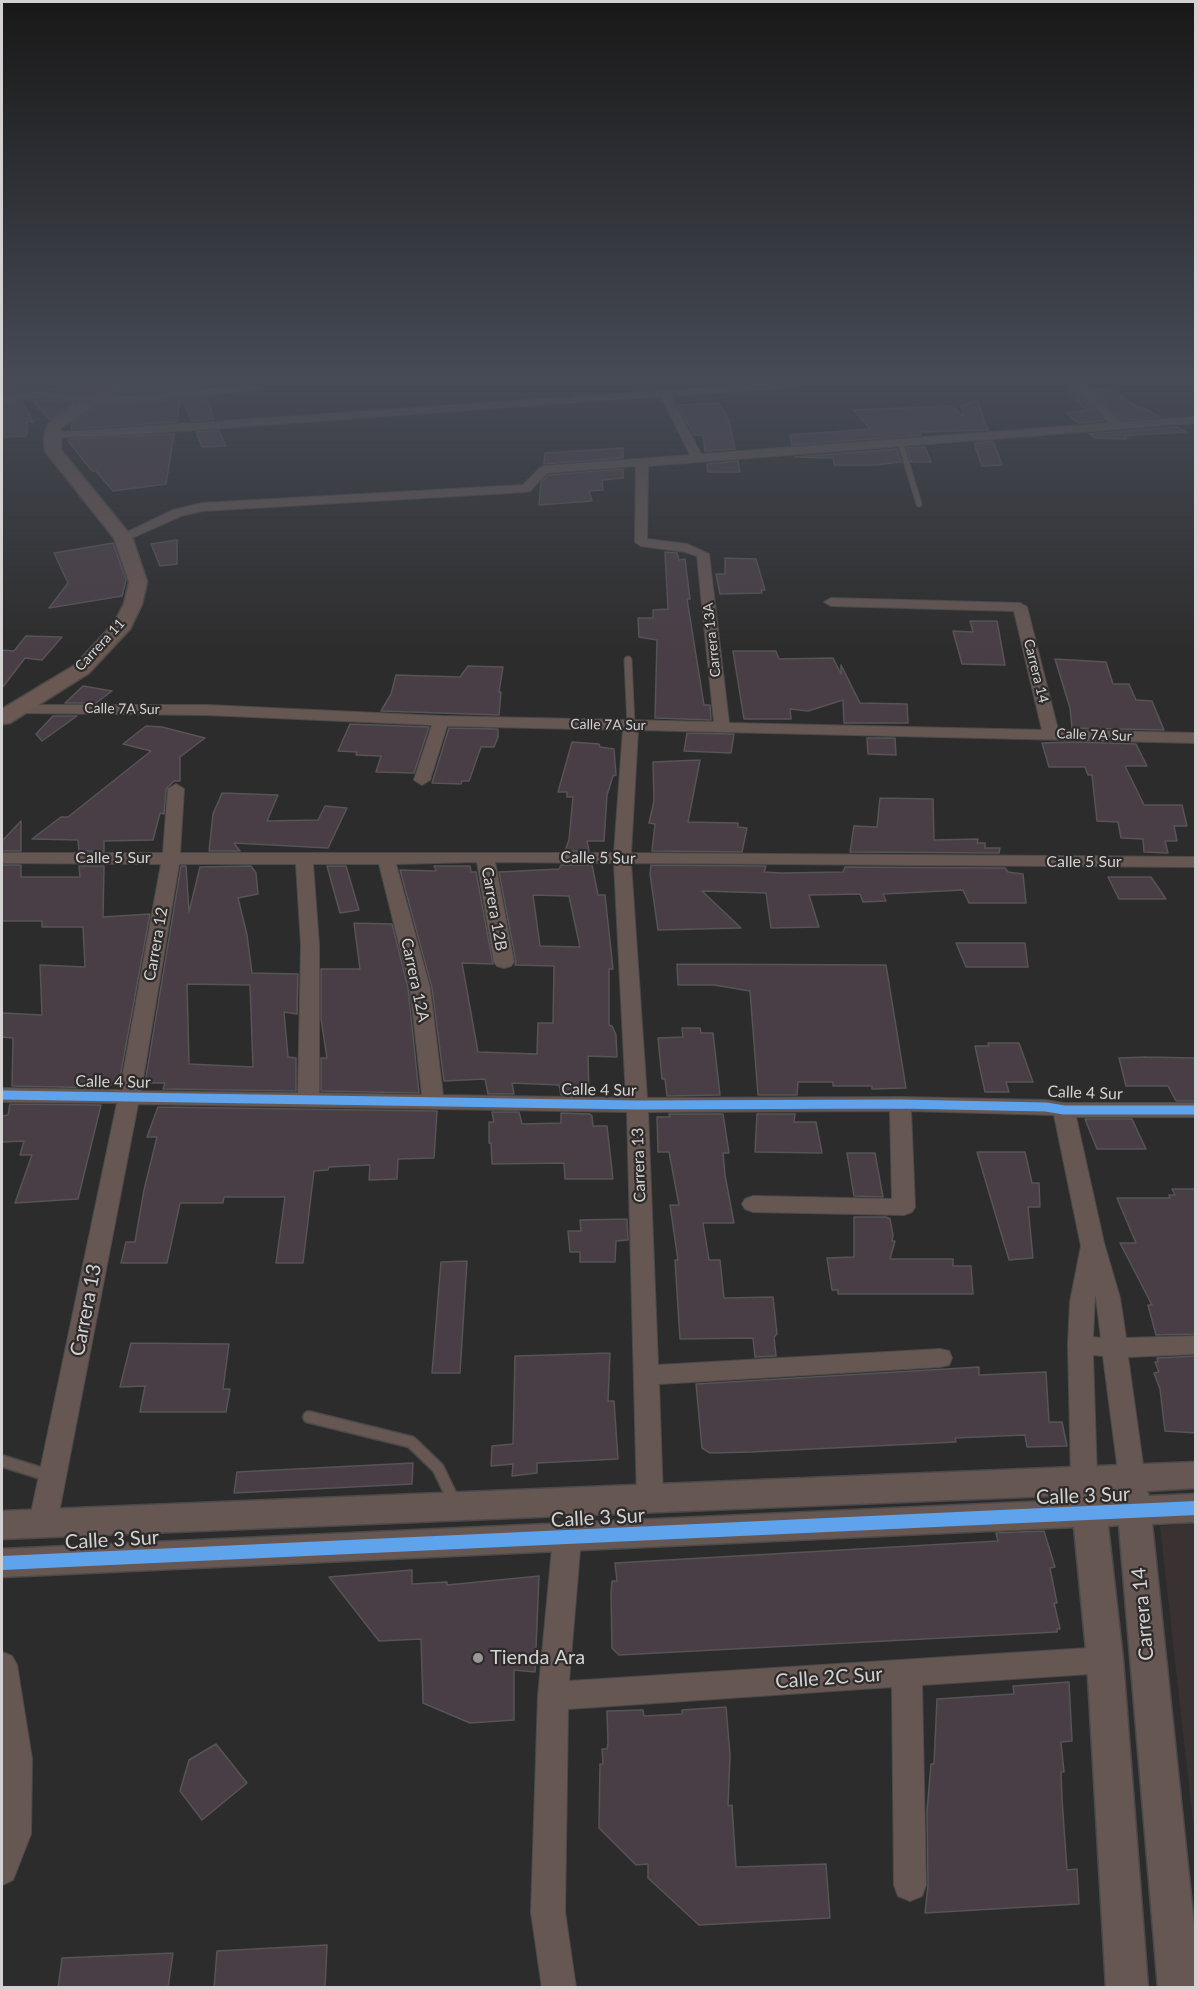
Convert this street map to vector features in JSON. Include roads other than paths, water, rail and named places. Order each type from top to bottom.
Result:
[{"type":"main road","name":"Carrera 11","points":[[11,713],[82,669],[123,625],[133,604],[138,582],[123,537],[71,473]]},
{"type":"street","points":[[123,537],[177,513],[202,507],[526,488],[541,473]]},
{"type":"street","name":"Carrera 13A","points":[[642,473],[641,542],[687,548],[703,554],[722,727]]},
{"type":"street","name":"Carrera 14","points":[[831,602],[1020,607],[1052,734]]},
{"type":"street","name":"Calle 7A Sur","points":[[11,713],[207,710],[441,721],[1196,738]]},
{"type":"street","points":[[422,780],[441,721]]},
{"type":"street","name":"Carrera 13","points":[[630,725],[622,858],[637,1105],[650,1498]]},
{"type":"street","name":"Carrera 12","points":[[129,1097],[171,858],[176,789]]},
{"type":"street","name":"Calle 5 Sur","points":[[2,858],[386,860],[485,857],[1196,862]]},
{"type":"street","name":"Carrera 12B","points":[[485,857],[504,962]]},
{"type":"street","points":[[304,859],[309,945],[308,1100]]},
{"type":"street","name":"Carrera 12A","points":[[386,860],[420,988],[433,1102]]},
{"type":"street","name":"Calle 4 Sur","points":[[2,1095],[637,1105],[900,1104],[1046,1107],[1064,1110],[1196,1110]]},
{"type":"street","name":"Carrera 13","points":[[43,1523],[129,1097]]},
{"type":"street","points":[[753,1204],[904,1207],[900,1104]]},
{"type":"street","name":"Carrera 14","points":[[1064,1110],[1092,1243],[1108,1298],[1133,1496],[1184,1972]]},
{"type":"street","name":"Carrera 14","points":[[1092,1243],[1082,1302],[1080,1345],[1088,1497],[1105,1660],[1127,1988]]},
{"type":"street","points":[[1080,1345],[1114,1348],[1196,1345]]},
{"type":"street","points":[[646,1375],[940,1358]]},
{"type":"street","name":"Calle 3 Sur","points":[[1133,1496],[1196,1475]]},
{"type":"street","name":"Calle 3 Sur","points":[[2,1525],[650,1498],[1133,1496],[1196,1508]]},
{"type":"street","name":"Calle 3 Sur","points":[[2,1563],[567,1538],[1088,1497]]},
{"type":"street","points":[[559,1988],[548,1912],[553,1696],[567,1538]]},
{"type":"street","name":"Calle 2C Sur","points":[[553,1696],[1105,1660]]},
{"type":"street","points":[[2,1665],[17,1759],[15,1834],[2,1869]]},
{"type":"street","points":[[907,1673],[910,1885]]},
{"type":"lane","points":[[910,473],[919,504]]},
{"type":"lane","points":[[628,660],[630,725]]},
{"type":"lane","points":[[309,1417],[411,1442],[438,1468],[456,1506]]},
{"type":"lane","points":[[2,1461],[52,1477]]},
{"type":"place","name":"Tienda Ara","points":[[478,1658]]}]
